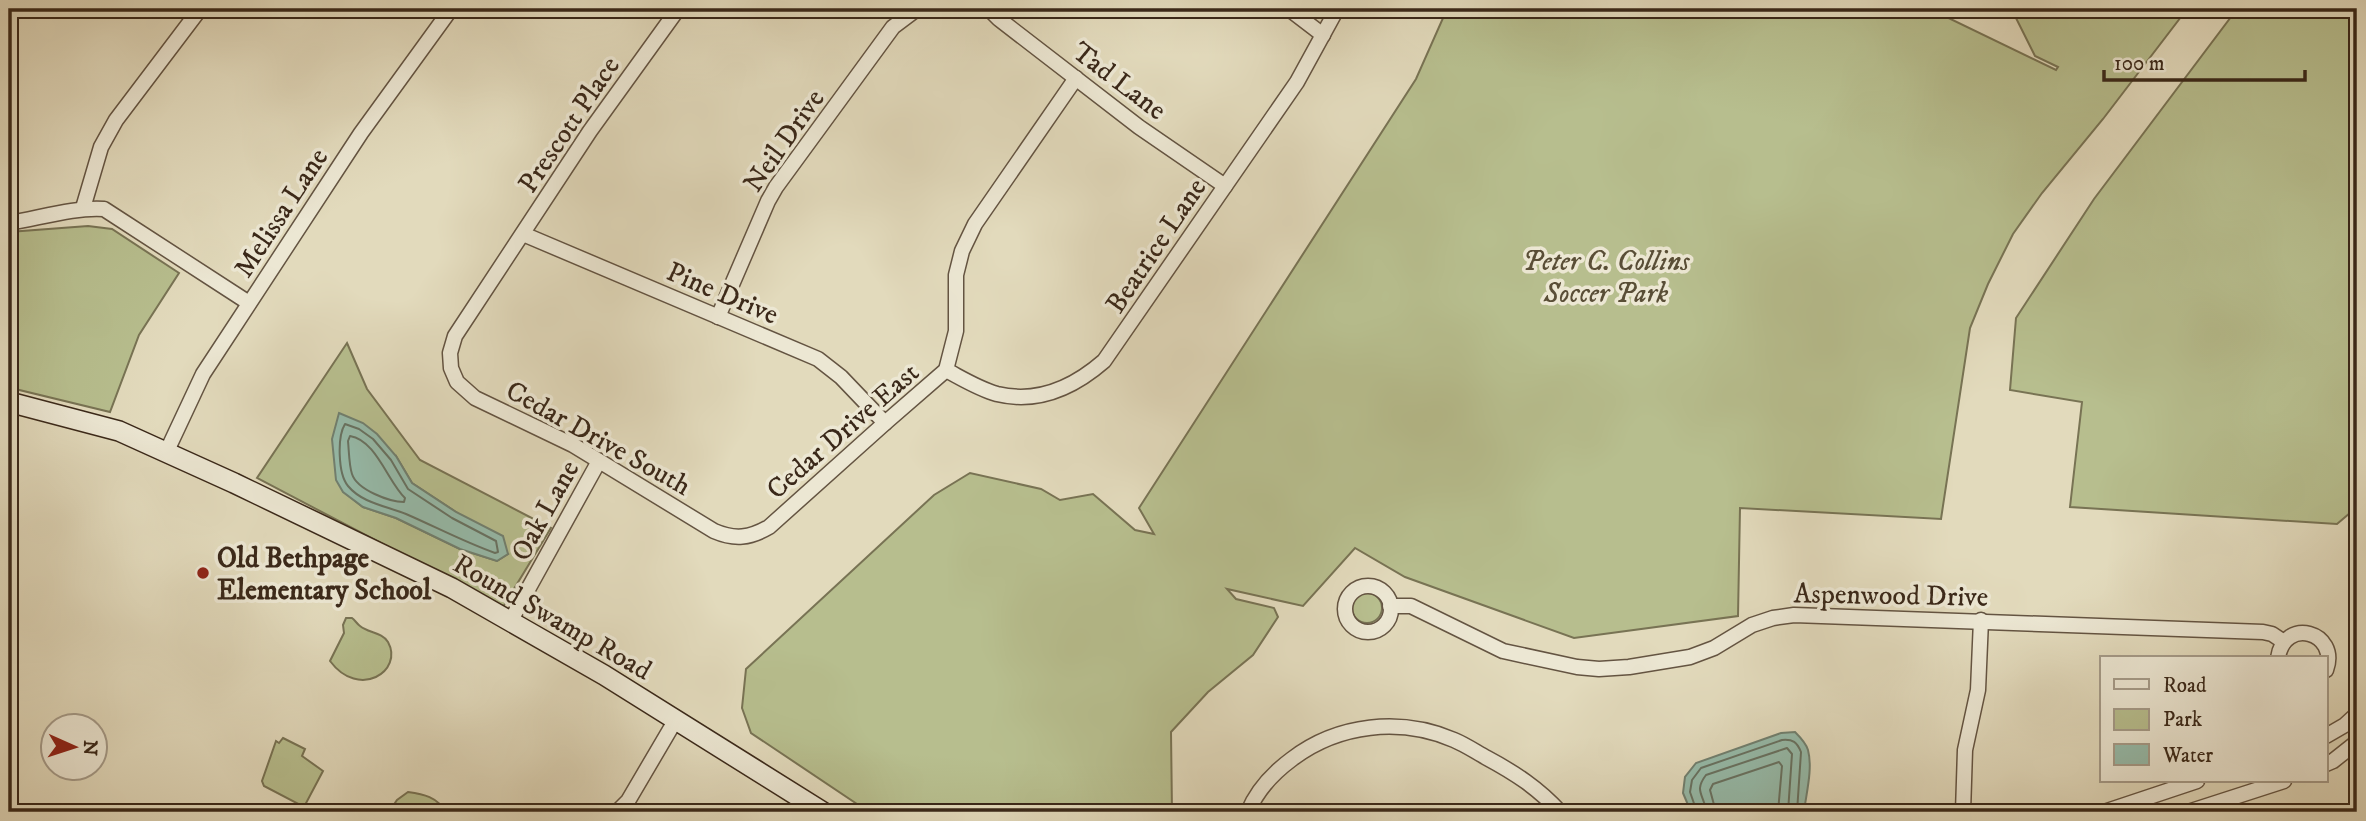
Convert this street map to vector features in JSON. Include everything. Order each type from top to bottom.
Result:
[{"type":"main road","name":"Round Swamp Road","points":[[9,402],[119,431],[428,576],[511,620],[604,675],[822,812]]},
{"type":"street","points":[[83,208],[101,147],[116,120],[200,9]]},
{"type":"street","name":"Melissa Lane","points":[[166,453],[203,374],[361,133],[451,9]]},
{"type":"street","name":"Prescott Place","points":[[451,364],[450,353],[455,336],[590,131],[678,9]]},
{"type":"street","name":"Neil Drive","points":[[718,317],[776,187],[893,27],[917,9]]},
{"type":"street","name":"Tad Lane","points":[[989,9],[1139,127],[1225,186]]},
{"type":"street","points":[[1289,9],[1323,35]]},
{"type":"street","name":"Beatrice Lane","points":[[946,370],[966,382],[997,394],[1027,397],[1063,390],[1084,378],[1104,361],[1297,82],[1337,9]]},
{"type":"street","name":"Cedar Drive East","points":[[737,538],[757,534],[769,527],[946,370],[956,331],[956,275],[962,251],[975,225],[1076,78]]},
{"type":"street","points":[[9,223],[83,208],[104,209],[249,303]]},
{"type":"street","name":"Pine Drive","points":[[523,234],[818,359],[841,377],[884,423]]},
{"type":"street","name":"Cedar Drive South","points":[[451,364],[457,382],[475,398],[573,444],[714,531],[737,538]]},
{"type":"street","name":"Oak Lane","points":[[511,620],[599,461]]},
{"type":"street","name":"Aspenwood Drive","points":[[1390,606],[1411,606],[1503,651],[1599,669],[1690,657],[1714,648],[1752,625],[1794,615],[2263,632],[2284,642],[2296,634],[2304,633],[2319,638],[2328,652],[2328,663]]},
{"type":"street","points":[[1963,812],[1965,750],[1978,690],[1981,620]]},
{"type":"street","points":[[2278,656],[2284,642]]},
{"type":"street","points":[[2328,735],[2357,714]]},
{"type":"street","points":[[617,812],[628,801],[675,721]]},
{"type":"street","points":[[1248,812],[1262,787],[1278,769],[1305,749],[1332,735],[1366,728],[1399,726],[1428,731],[1455,740],[1530,783],[1559,812]]},
{"type":"street","points":[[2328,763],[2357,742]]},
{"type":"street","points":[[2104,812],[2194,782]]},
{"type":"street","points":[[2188,812],[2281,782]]},
{"type":"green space","name":"Peter C. Collins Soccer Park","points":[[1447,9],[1930,9],[2056,70],[2058,67],[2035,56],[2013,12],[2006,9],[2187,9],[2103,119],[2042,193],[2013,234],[1988,284],[1970,328],[1941,519],[1740,508],[1738,616],[1574,638],[1405,577],[1355,548],[1303,606],[1227,589],[1236,599],[1274,608],[1278,617],[1253,655],[1208,692],[1171,732],[1172,812],[869,812],[751,733],[742,708],[746,669],[934,495],[970,473],[1041,489],[1060,500],[1093,494],[1135,530],[1154,534],[1139,508],[1416,79]]},
{"type":"green space","points":[[2237,9],[2357,9],[2357,507],[2337,524],[2070,507],[2082,402],[2010,390],[2016,318],[2094,199]]},
{"type":"green space","points":[[88,226],[112,229],[179,273],[139,335],[110,412],[15,389],[11,396],[9,395],[9,337],[18,300],[12,270],[9,268],[9,232]]},
{"type":"green space","points":[[347,343],[367,389],[420,460],[551,528],[503,607],[257,478]],"holes":[[[396,456],[412,483],[456,512],[508,554],[497,561],[460,549],[396,518],[363,507],[344,492]]]},
{"type":"green space","points":[[1367,593],[1378,597],[1382,608],[1378,619],[1367,623],[1356,619],[1352,608],[1356,597]]},
{"type":"green space","points":[[346,618],[352,618],[363,628],[382,636],[388,642],[390,663],[376,677],[354,679],[341,673],[330,661],[344,633]]},
{"type":"green space","points":[[283,738],[305,749],[302,756],[323,771],[304,807],[264,786],[262,781],[276,741],[279,743]]},
{"type":"green space","points":[[408,792],[434,800],[445,812],[389,812],[397,800]]},
{"type":"water","points":[[339,413],[363,423],[377,434],[396,456],[412,483],[456,512],[503,536],[508,554],[497,561],[460,549],[396,518],[363,507],[343,492],[336,480],[332,439]]},
{"type":"water","points":[[1795,732],[1806,745],[1809,757],[1804,812],[1691,812],[1683,793],[1685,777],[1696,763],[1781,733]]},
{"type":"place","name":"Old Bethpage Elementary School","points":[[203,573]]}]
